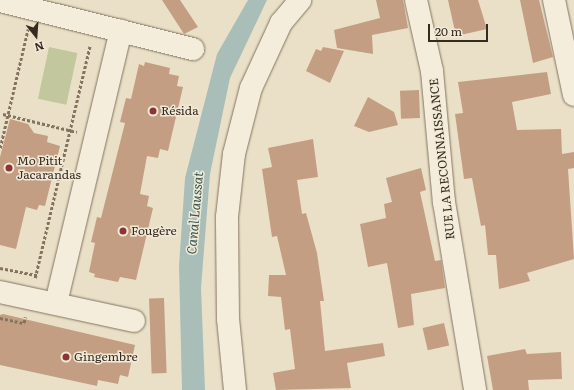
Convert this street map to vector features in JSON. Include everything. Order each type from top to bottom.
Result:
[{"type":"street","points":[[235,390],[228,319],[227,217],[234,154],[251,88],[281,23],[300,0]]},
{"type":"street","name":"RUE LA RECONNAISSANCE","points":[[416,0],[432,71],[444,202],[475,390]]},
{"type":"street","points":[[554,0],[574,95]]},
{"type":"street","points":[[0,1],[193,49]]},
{"type":"street","points":[[56,303],[121,31]]},
{"type":"street","points":[[0,292],[134,320]]},
{"type":"path","points":[[0,148],[30,20]]},
{"type":"path","points":[[34,282],[91,42]]},
{"type":"path","points":[[2,114],[81,133]]},
{"type":"path","points":[[0,268],[43,276]]},
{"type":"green space","points":[[49,47],[77,53],[66,105],[38,99]]},
{"type":"water","name":"Canal Laussat","points":[[248,0],[267,0],[230,78],[210,174],[201,288],[205,390],[182,390],[179,266],[185,178],[217,54]]},
{"type":"building","points":[[162,0],[180,0],[198,27],[184,34]]},
{"type":"building","points":[[376,0],[403,0],[408,28],[372,35],[373,54],[337,48],[334,30],[380,18]]},
{"type":"building","points":[[448,0],[478,0],[487,29],[456,36]]},
{"type":"building","points":[[520,0],[539,0],[553,57],[533,63]]},
{"type":"building","points":[[323,47],[344,51],[330,83],[306,71],[316,49],[321,51]]},
{"type":"building","points":[[145,62],[170,68],[169,74],[179,76],[177,86],[183,87],[168,151],[160,149],[158,158],[147,156],[140,194],[149,196],[147,206],[153,208],[136,280],[120,277],[118,282],[94,277],[95,274],[89,272],[95,243],[91,242],[97,217],[101,218],[125,123],[120,122],[126,98],[131,99],[139,64],[144,66]]},
{"type":"building","points":[[547,72],[551,94],[512,102],[517,130],[561,129],[562,154],[574,152],[574,168],[568,169],[574,259],[527,273],[530,281],[499,289],[496,255],[488,255],[485,225],[481,226],[472,178],[464,179],[455,114],[463,113],[458,82]]},
{"type":"building","points":[[419,90],[420,118],[401,119],[400,91]]},
{"type":"building","points":[[368,97],[394,112],[398,125],[369,132],[354,126]]},
{"type":"building","points":[[10,119],[28,124],[34,133],[48,136],[47,142],[60,146],[45,206],[39,205],[37,210],[26,207],[16,249],[0,245],[0,157]]},
{"type":"building","points":[[313,139],[318,177],[297,180],[302,214],[306,213],[317,253],[324,301],[320,301],[325,351],[383,343],[385,356],[347,363],[351,388],[276,390],[273,373],[295,369],[290,329],[285,330],[281,297],[268,296],[269,275],[286,275],[277,236],[272,237],[262,169],[272,167],[268,148]]},
{"type":"building","points":[[421,168],[426,190],[420,192],[435,261],[441,260],[445,288],[411,294],[414,325],[398,328],[387,263],[368,267],[360,224],[386,218],[384,204],[392,202],[386,178]]},
{"type":"building","points":[[164,298],[167,373],[152,373],[149,299]]},
{"type":"building","name":"Gingembre","points":[[3,314],[135,345],[128,377],[120,375],[118,384],[98,380],[97,386],[0,365],[0,315]]},
{"type":"building","points":[[444,323],[449,345],[428,350],[423,328]]},
{"type":"building","points":[[525,349],[527,354],[561,352],[562,379],[528,380],[529,390],[493,390],[487,356]]},
{"type":"place","name":"Résida","points":[[153,111]]},
{"type":"place","name":"Mo Pitit Jacarandas","points":[[9,168]]},
{"type":"place","name":"Fougère","points":[[123,231]]},
{"type":"place","name":"Gingembre","points":[[66,357]]}]
